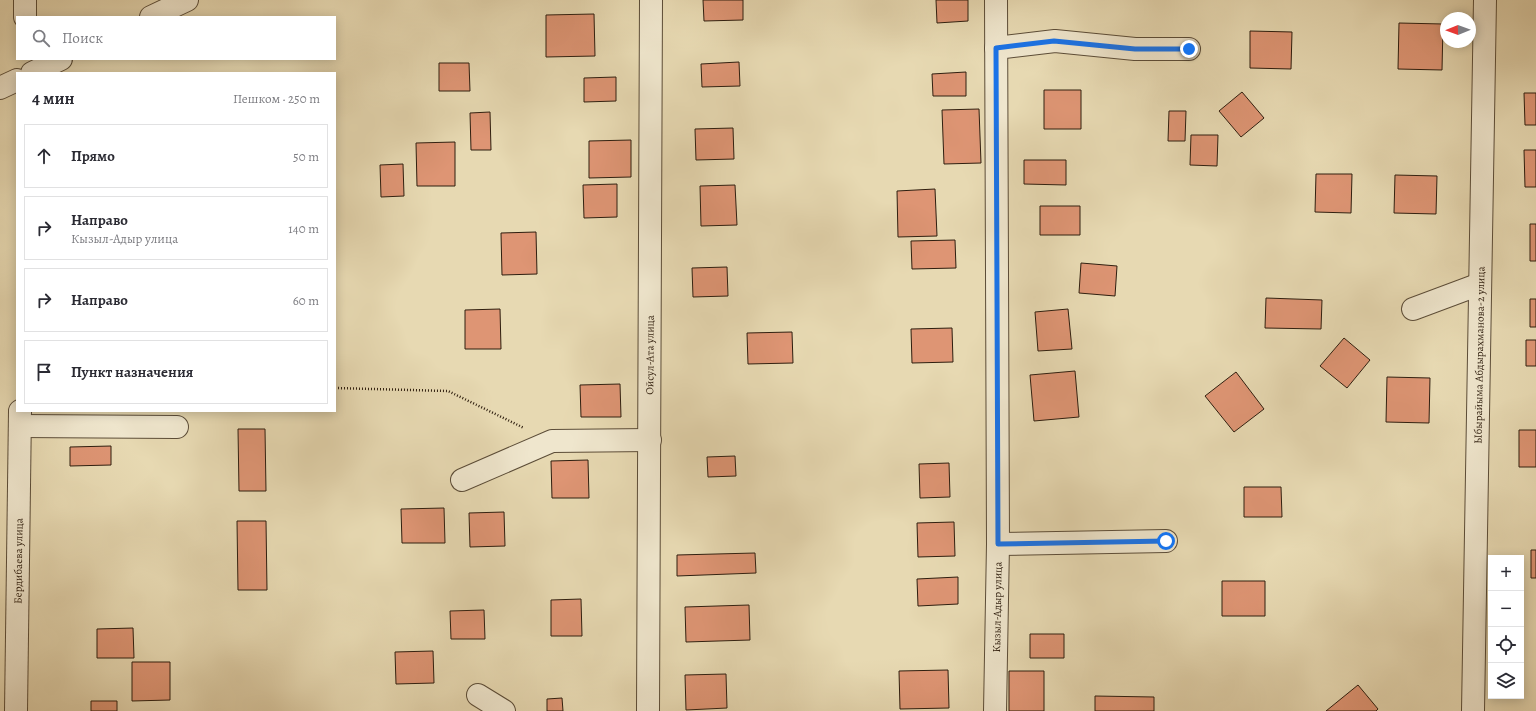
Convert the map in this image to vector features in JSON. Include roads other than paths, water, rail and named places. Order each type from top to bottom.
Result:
[{"type":"street","points":[[25,0],[26,16]]},
{"type":"street","points":[[153,16],[187,0]]},
{"type":"street","name":"Ойсул-Ата улица","points":[[648,711],[652,0]]},
{"type":"street","name":"Кызыл-Адыр улица","points":[[996,0],[998,544],[996,711]]},
{"type":"street","name":"Ыбырайыма Абдырахманова-2 улица","points":[[1473,711],[1485,0]]},
{"type":"street","points":[[996,48],[1054,41],[1135,49],[1189,49]]},
{"type":"street","points":[[26,60],[26,72]]},
{"type":"street","points":[[34,72],[60,60]]},
{"type":"street","points":[[0,88],[16,80]]},
{"type":"street","points":[[1413,309],[1480,284]]},
{"type":"street","points":[[20,419],[177,427]]},
{"type":"street","name":"Бердибаева улица","points":[[16,711],[8,590],[20,419]]},
{"type":"street","points":[[462,480],[552,441],[650,440]]},
{"type":"street","points":[[998,544],[1166,541]]},
{"type":"street","points":[[478,694],[504,711]]}]
